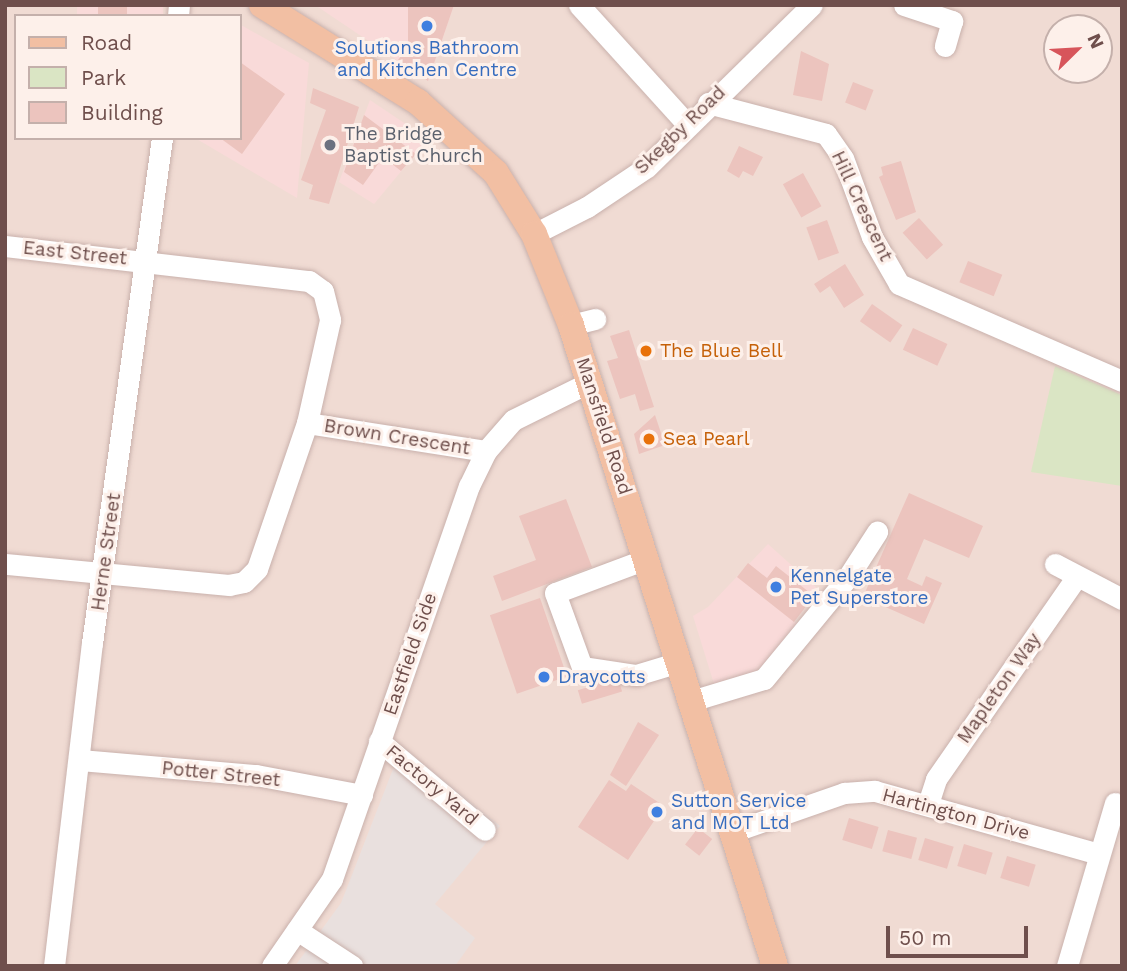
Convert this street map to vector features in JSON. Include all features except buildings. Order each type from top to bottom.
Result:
[{"type":"main road","name":"Mansfield Road","points":[[262,5],[418,102],[496,173],[583,322],[590,383],[775,966]]},
{"type":"street","points":[[579,5],[688,125]]},
{"type":"street","name":"Skegby Road","points":[[534,234],[587,207],[647,166],[708,103],[812,5]]},
{"type":"street","points":[[904,5],[952,21],[945,46]]},
{"type":"street","name":"Hill Crescent","points":[[708,103],[826,134],[843,158],[872,237],[899,284],[1122,381]]},
{"type":"street","name":"Herne Street","points":[[54,966],[162,140]]},
{"type":"street","name":"East Street","points":[[5,246],[146,260]]},
{"type":"street","name":"Brown Crescent","points":[[5,564],[229,585],[244,582],[257,569],[307,423],[330,320],[323,290],[309,281],[146,260]]},
{"type":"street","name":"Eastfield Side","points":[[272,966],[332,879],[469,486],[486,451],[513,420],[590,383]]},
{"type":"street","name":"Brown Crescent","points":[[307,423],[486,451]]},
{"type":"street","points":[[691,701],[764,680],[848,577],[877,532]]},
{"type":"street","points":[[646,559],[555,593],[582,667],[636,675],[679,662]]},
{"type":"street","points":[[1055,565],[1122,599]]},
{"type":"street","name":"Mapleton Way","points":[[928,804],[936,779],[1077,576]]},
{"type":"street","name":"Factory Yard","points":[[379,741],[485,830]]},
{"type":"street","name":"Potter Street","points":[[80,760],[256,775],[362,795]]},
{"type":"street","name":"Hartington Drive","points":[[732,832],[844,793],[875,791],[1099,855]]},
{"type":"street","points":[[1067,966],[1115,803]]},
{"type":"street","points":[[297,930],[352,966]]},
{"type":"shaded area","points":[[5,5],[1122,5],[1122,966],[5,966]]},
{"type":"shaded area","points":[[77,5],[163,5],[163,14],[77,14]]},
{"type":"shaded area","points":[[315,5],[454,5],[428,81]]},
{"type":"shaded area","points":[[242,26],[309,63],[297,198],[198,140],[242,140]]},
{"type":"shaded area","points":[[370,100],[428,139],[374,204],[339,182]]},
{"type":"shaded area","points":[[768,544],[818,589],[794,621],[801,627],[760,671],[714,684],[693,616],[708,607]]},
{"type":"shaded area","points":[[402,746],[500,826],[435,904],[475,938],[455,966],[295,966],[341,903]]},
{"type":"green space","points":[[1055,366],[1122,395],[1122,486],[1031,472]]},
{"type":"place","name":"Solutions Bathroom and Kitchen Centre","points":[[427,26]]},
{"type":"place","name":"The Bridge Baptist Church","points":[[330,145]]},
{"type":"place","name":"The Blue Bell","points":[[646,351]]},
{"type":"place","name":"Sea Pearl","points":[[649,439]]},
{"type":"place","name":"Kennelgate Pet Superstore","points":[[776,587]]},
{"type":"place","name":"Draycotts","points":[[544,677]]},
{"type":"place","name":"Sutton Service and MOT Ltd","points":[[657,812]]}]
